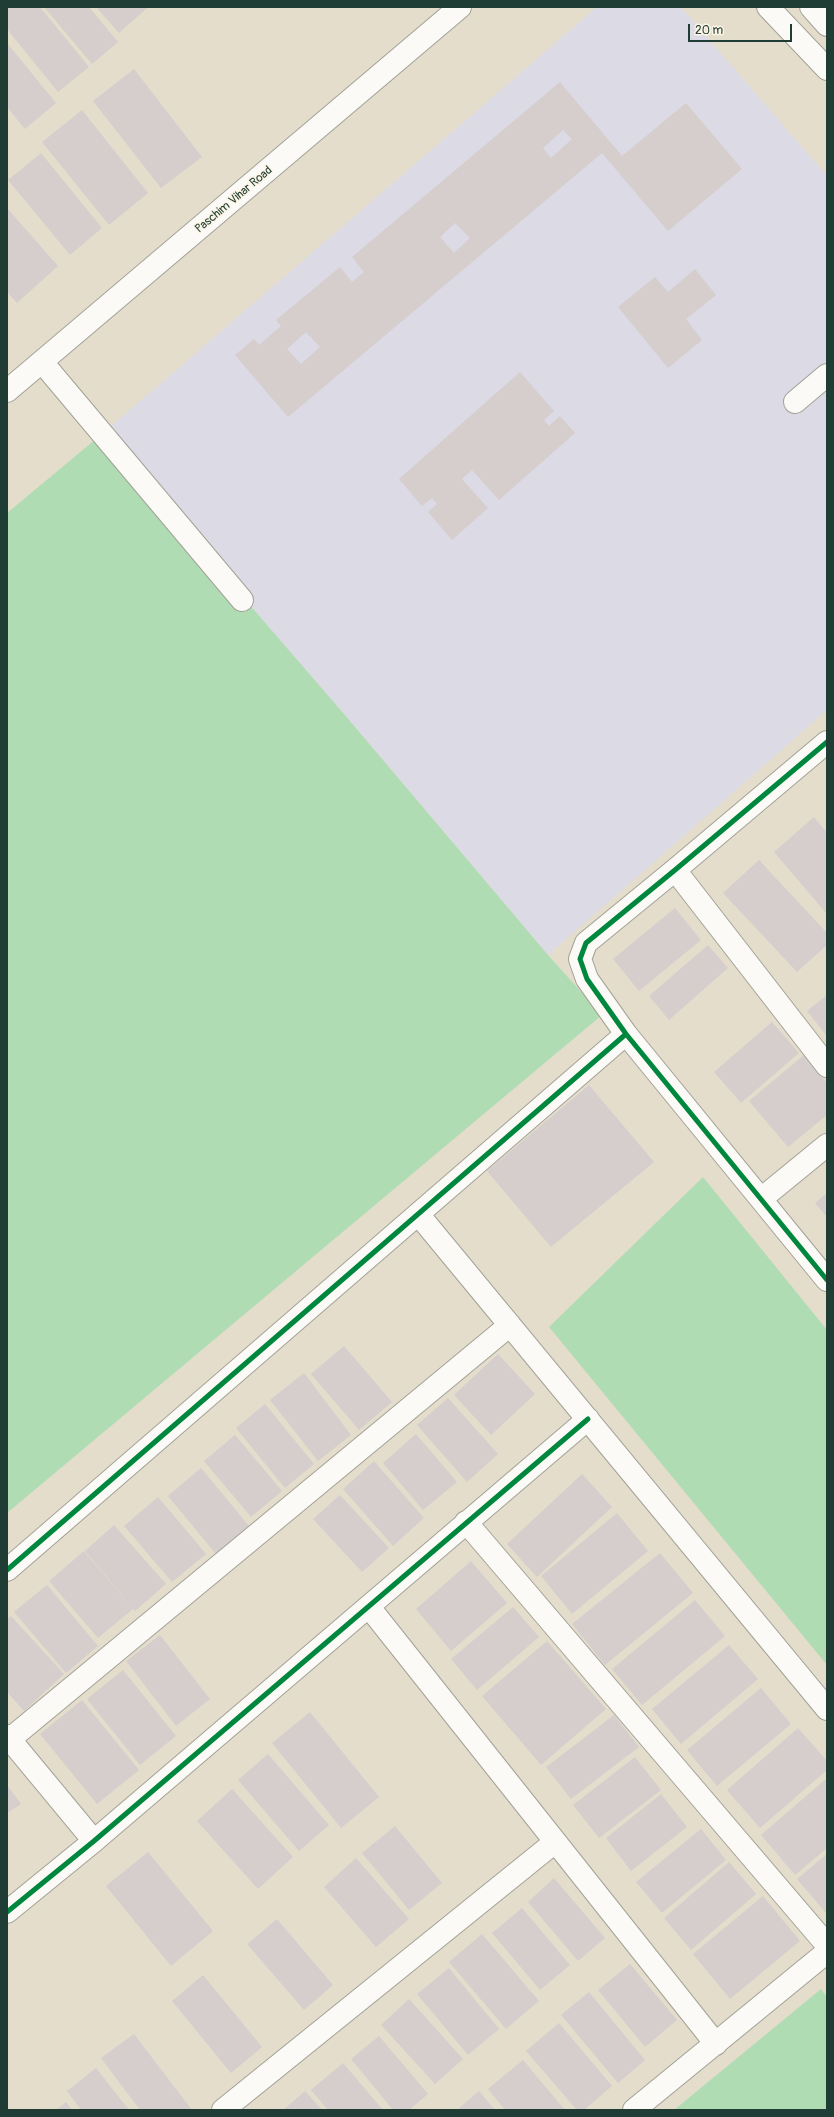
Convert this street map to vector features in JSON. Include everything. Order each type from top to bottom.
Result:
[{"type":"street","name":"Paschim Vihar Road","points":[[7,391],[460,7]]},
{"type":"street","points":[[768,7],[827,69]]},
{"type":"street","points":[[811,7],[827,25]]},
{"type":"street","points":[[42,362],[242,600]]},
{"type":"street","points":[[795,402],[827,376]]},
{"type":"street","points":[[827,742],[586,943],[580,959],[587,979],[626,1034],[827,1280]]},
{"type":"street","points":[[675,870],[827,1066]]},
{"type":"street","points":[[7,1570],[626,1034]]},
{"type":"street","points":[[761,1199],[827,1145]]},
{"type":"street","points":[[418,1214],[827,1709]]},
{"type":"street","points":[[94,1841],[8,1738],[510,1325]]},
{"type":"street","points":[[7,1912],[94,1841],[588,1419]]},
{"type":"street","points":[[466,1522],[827,1945]]},
{"type":"street","points":[[369,1607],[554,1842],[716,2044]]},
{"type":"street","points":[[223,2110],[554,1842]]},
{"type":"street","points":[[634,2110],[827,1952]]},
{"type":"shaded area","points":[[597,7],[681,7],[827,176],[827,710],[548,955],[344,714],[102,434]]},
{"type":"green space","points":[[102,434],[344,714],[548,955],[602,1015],[7,1513],[7,513]]},
{"type":"green space","points":[[703,1177],[827,1330],[827,1665],[549,1327]]},
{"type":"green space","points":[[821,1989],[827,1997],[827,2110],[674,2110]]},
{"type":"building","points":[[7,7],[40,7],[89,67],[58,92],[7,29]]},
{"type":"building","points":[[44,7],[89,7],[118,42],[92,64]]},
{"type":"building","points":[[96,7],[146,7],[147,8],[119,33]]},
{"type":"building","points":[[7,43],[56,103],[25,129],[7,107]]},
{"type":"building","points":[[134,69],[202,157],[161,188],[93,101]]},
{"type":"building","points":[[560,82],[622,156],[686,103],[742,169],[668,231],[602,153],[288,417],[235,355],[254,339],[259,345],[281,326],[276,320],[340,267],[352,282],[364,272],[352,257]],"holes":[[[563,130],[572,139],[551,158],[543,148]],[[455,223],[470,238],[454,253],[440,237]],[[306,332],[320,347],[301,364],[287,349]]]},
{"type":"building","points":[[82,110],[148,193],[109,225],[42,142]]},
{"type":"building","points":[[41,153],[102,228],[70,255],[8,180]]},
{"type":"building","points":[[7,208],[58,266],[17,303],[7,292]]},
{"type":"building","points":[[695,269],[716,295],[686,319],[702,340],[668,368],[618,307],[655,277],[668,292]]},
{"type":"building","points":[[520,372],[554,411],[544,420],[549,426],[560,416],[575,433],[499,500],[472,470],[462,479],[488,508],[452,540],[428,512],[437,504],[432,498],[422,506],[399,479]]},
{"type":"building","points":[[814,817],[827,833],[827,914],[774,852]]},
{"type":"building","points":[[759,860],[827,933],[827,945],[797,972],[723,893]]},
{"type":"building","points":[[675,908],[701,940],[639,991],[613,959]]},
{"type":"building","points":[[708,945],[728,968],[669,1020],[649,996]]},
{"type":"building","points":[[827,995],[827,1036],[807,1011]]},
{"type":"building","points":[[772,1022],[799,1053],[741,1103],[714,1072]]},
{"type":"building","points":[[804,1055],[827,1083],[827,1115],[788,1147],[749,1101]]},
{"type":"building","points":[[589,1085],[654,1162],[551,1247],[487,1171]]},
{"type":"building","points":[[827,1193],[827,1217],[815,1203]]},
{"type":"building","points":[[344,1346],[392,1402],[359,1430],[311,1374]]},
{"type":"building","points":[[498,1354],[535,1394],[491,1435],[454,1395]]},
{"type":"building","points":[[304,1373],[351,1435],[318,1461],[270,1400]]},
{"type":"building","points":[[448,1398],[498,1454],[467,1482],[417,1425]]},
{"type":"building","points":[[265,1404],[314,1464],[285,1488],[236,1428]]},
{"type":"building","points":[[416,1434],[457,1482],[423,1510],[383,1463]]},
{"type":"building","points":[[235,1435],[282,1491],[251,1517],[204,1461]]},
{"type":"building","points":[[374,1461],[424,1518],[393,1546],[343,1489]]},
{"type":"building","points":[[201,1468],[249,1526],[216,1554],[168,1496]]},
{"type":"building","points":[[582,1474],[612,1507],[537,1577],[507,1544]]},
{"type":"building","points":[[340,1495],[389,1548],[362,1572],[313,1519]]},
{"type":"building","points":[[158,1497],[206,1554],[172,1582],[124,1526]]},
{"type":"building","points":[[617,1513],[648,1551],[572,1614],[541,1576]]},
{"type":"building","points":[[114,1525],[166,1584],[135,1611],[85,1551]]},
{"type":"building","points":[[84,1551],[133,1609],[98,1638],[49,1581]]},
{"type":"building","points":[[660,1553],[693,1593],[605,1665],[572,1624]]},
{"type":"building","points":[[471,1561],[507,1603],[451,1651],[416,1609]]},
{"type":"building","points":[[47,1585],[98,1646],[66,1673],[14,1612]]},
{"type":"building","points":[[695,1600],[725,1636],[642,1705],[612,1669]]},
{"type":"building","points":[[513,1607],[539,1637],[477,1690],[451,1659]]},
{"type":"building","points":[[11,1616],[64,1674],[24,1711],[7,1692],[7,1619]]},
{"type":"building","points":[[160,1635],[210,1699],[176,1726],[126,1661]]},
{"type":"building","points":[[547,1641],[606,1709],[541,1765],[482,1696]]},
{"type":"building","points":[[729,1645],[758,1679],[681,1744],[652,1709]]},
{"type":"building","points":[[123,1670],[176,1736],[140,1765],[87,1699]]},
{"type":"building","points":[[761,1688],[791,1724],[717,1786],[687,1750]]},
{"type":"building","points":[[82,1700],[139,1770],[97,1804],[40,1734]]},
{"type":"building","points":[[310,1712],[379,1797],[341,1828],[272,1743]]},
{"type":"building","points":[[614,1715],[639,1747],[571,1799],[546,1767]]},
{"type":"building","points":[[798,1728],[827,1761],[827,1770],[760,1828],[727,1790]]},
{"type":"building","points":[[268,1754],[329,1825],[299,1851],[238,1780]]},
{"type":"building","points":[[635,1757],[661,1790],[599,1838],[573,1805]]},
{"type":"building","points":[[827,1778],[827,1848],[795,1875],[761,1835]]},
{"type":"building","points":[[7,1785],[21,1804],[7,1813]]},
{"type":"building","points":[[232,1789],[293,1857],[258,1889],[197,1821]]},
{"type":"building","points":[[661,1794],[687,1827],[631,1871],[606,1838]]},
{"type":"building","points":[[395,1826],[442,1883],[409,1910],[362,1853]]},
{"type":"building","points":[[701,1829],[726,1860],[662,1913],[636,1882]]},
{"type":"building","points":[[148,1852],[213,1931],[171,1966],[106,1886]]},
{"type":"building","points":[[827,1854],[827,1914],[797,1879]]},
{"type":"building","points":[[356,1858],[409,1919],[376,1947],[324,1887]]},
{"type":"building","points":[[729,1862],[756,1894],[691,1950],[664,1918]]},
{"type":"building","points":[[554,1878],[605,1938],[578,1961],[528,1902]]},
{"type":"building","points":[[763,1896],[800,1941],[730,1999],[693,1954]]},
{"type":"building","points":[[522,1908],[570,1965],[540,1990],[492,1933]]},
{"type":"building","points":[[277,1919],[333,1985],[304,2010],[247,1944]]},
{"type":"building","points":[[482,1934],[539,2001],[506,2029],[449,1962]]},
{"type":"building","points":[[630,1964],[677,2020],[645,2047],[598,1990]]},
{"type":"building","points":[[449,1968],[499,2029],[468,2055],[417,1994]]},
{"type":"building","points":[[203,1975],[262,2047],[231,2073],[172,2001]]},
{"type":"building","points":[[589,1992],[645,2060],[618,2083],[561,2015]]},
{"type":"building","points":[[409,1999],[463,2059],[435,2084],[381,2025]]},
{"type":"building","points":[[559,2023],[612,2086],[584,2110],[577,2110],[526,2051]]},
{"type":"building","points":[[134,2034],[192,2110],[140,2110],[101,2058]]},
{"type":"building","points":[[379,2036],[428,2094],[409,2110],[393,2110],[351,2059]]},
{"type":"building","points":[[523,2060],[565,2110],[505,2110],[488,2089]]},
{"type":"building","points":[[343,2063],[383,2110],[328,2110],[311,2090]]},
{"type":"building","points":[[96,2068],[129,2110],[81,2110],[67,2091]]},
{"type":"building","points":[[305,2091],[322,2110],[283,2110]]},
{"type":"building","points":[[479,2091],[495,2110],[457,2110]]},
{"type":"building","points":[[66,2102],[72,2110],[56,2110]]},
{"type":"cycle path","points":[[827,742],[586,943],[580,959],[587,979],[626,1034],[827,1280]]},
{"type":"cycle path","points":[[7,1570],[626,1034]]},
{"type":"cycle path","points":[[7,1912],[94,1841],[588,1419]]}]
